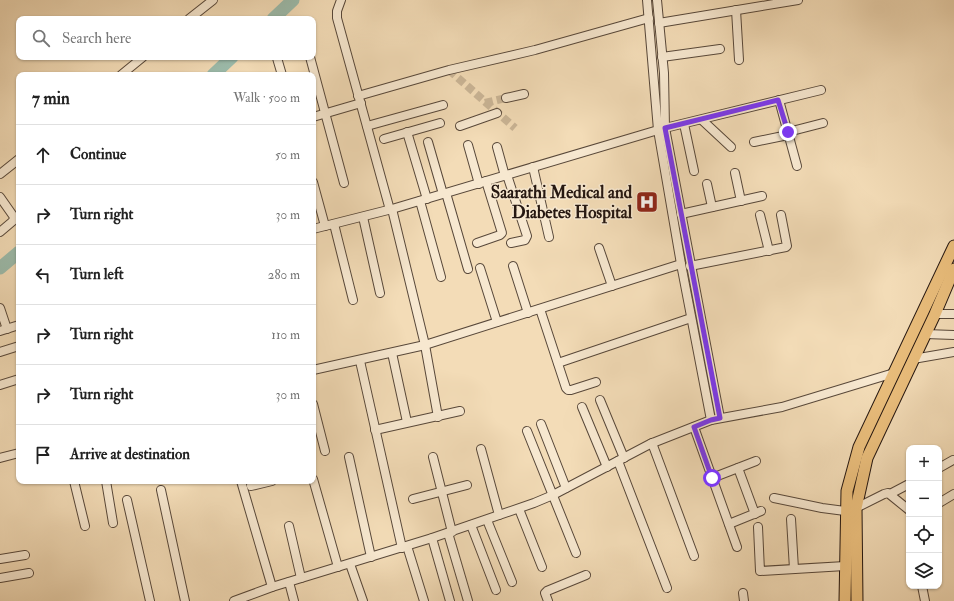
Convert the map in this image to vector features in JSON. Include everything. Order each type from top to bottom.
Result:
[{"type":"highway","points":[[857,601],[850,509],[846,491],[859,447],[954,246]]},
{"type":"highway","points":[[845,601],[845,566],[850,509],[867,458],[935,314],[954,269]]},
{"type":"street","points":[[193,16],[213,0]]},
{"type":"street","points":[[342,0],[337,11],[337,18],[391,209],[425,345],[438,417]]},
{"type":"street","points":[[647,0],[662,129],[681,264],[711,420]]},
{"type":"street","points":[[657,0],[664,78],[662,129],[681,214],[720,418]]},
{"type":"street","points":[[659,23],[798,0]]},
{"type":"street","points":[[736,10],[739,60]]},
{"type":"street","points":[[316,116],[449,70],[536,50],[649,18]]},
{"type":"street","points":[[662,57],[720,49]]},
{"type":"street","points":[[132,71],[141,60]]},
{"type":"street","points":[[278,60],[281,72]]},
{"type":"street","points":[[311,60],[314,72]]},
{"type":"street","points":[[316,79],[344,183]]},
{"type":"street","points":[[316,228],[424,200],[662,129],[821,90]]},
{"type":"street","points":[[506,98],[524,94]]},
{"type":"street","points":[[778,100],[797,166]]},
{"type":"street","points":[[367,126],[443,105]]},
{"type":"street","points":[[460,126],[497,113]]},
{"type":"street","points":[[702,120],[731,147]]},
{"type":"street","points":[[384,139],[440,123]]},
{"type":"street","points":[[754,142],[788,134],[823,123]]},
{"type":"street","points":[[684,124],[694,171]]},
{"type":"street","points":[[406,132],[424,200],[441,277]]},
{"type":"street","points":[[428,142],[468,269]]},
{"type":"street","points":[[468,145],[502,233],[500,236],[477,243]]},
{"type":"street","points":[[497,147],[527,236],[525,240],[511,243]]},
{"type":"street","points":[[0,174],[16,161]]},
{"type":"street","points":[[533,167],[549,237]]},
{"type":"street","points":[[735,173],[741,201]]},
{"type":"street","points":[[706,184],[712,207]]},
{"type":"street","points":[[316,190],[330,225],[353,300]]},
{"type":"street","points":[[681,214],[762,196]]},
{"type":"street","points":[[0,197],[13,214],[14,219],[0,232]]},
{"type":"street","points":[[760,215],[769,251]]},
{"type":"street","points":[[690,266],[784,248],[787,246],[781,215]]},
{"type":"street","points":[[363,216],[380,293]]},
{"type":"street","points":[[598,248],[612,286]]},
{"type":"street","points":[[316,369],[425,345],[681,264]]},
{"type":"street","points":[[513,266],[528,313]]},
{"type":"street","points":[[480,268],[497,322]]},
{"type":"street","points":[[0,308],[3,330],[16,326]]},
{"type":"street","points":[[540,309],[568,390],[596,382]]},
{"type":"street","points":[[935,314],[954,314]]},
{"type":"street","points":[[558,363],[691,318]]},
{"type":"street","points":[[925,334],[954,335]]},
{"type":"street","points":[[0,352],[16,347]]},
{"type":"street","points":[[913,359],[954,352]]},
{"type":"street","points":[[392,353],[407,422]]},
{"type":"street","points":[[360,360],[375,430],[404,547],[424,601]]},
{"type":"street","points":[[234,601],[272,587],[350,564],[499,516],[553,495],[652,443],[711,420],[782,407],[894,373]]},
{"type":"street","points":[[0,385],[16,379]]},
{"type":"street","points":[[600,400],[667,588]]},
{"type":"street","points":[[582,407],[607,467]]},
{"type":"street","points":[[375,430],[460,411]]},
{"type":"street","points":[[316,416],[325,451]]},
{"type":"street","points":[[541,424],[566,488]]},
{"type":"street","points":[[694,427],[737,547]]},
{"type":"street","points":[[527,431],[576,552]]},
{"type":"street","points":[[652,443],[694,556]]},
{"type":"street","points":[[480,449],[499,516]]},
{"type":"street","points":[[0,458],[16,454]]},
{"type":"street","points":[[349,457],[372,557]]},
{"type":"street","points":[[433,457],[468,601]]},
{"type":"street","points":[[942,466],[953,460]]},
{"type":"street","points":[[712,478],[756,461]]},
{"type":"street","points":[[729,524],[758,513],[738,468]]},
{"type":"street","points":[[75,484],[85,526]]},
{"type":"street","points":[[106,484],[113,523]]},
{"type":"street","points":[[242,484],[272,587]]},
{"type":"street","points":[[251,486],[259,484]]},
{"type":"street","points":[[314,484],[338,567]]},
{"type":"street","points":[[413,499],[467,485]]},
{"type":"street","points":[[774,498],[822,508],[850,509],[884,494],[890,494],[906,486]]},
{"type":"street","points":[[161,490],[185,601]]},
{"type":"street","points":[[890,494],[906,507]]},
{"type":"street","points":[[942,500],[954,494]]},
{"type":"street","points":[[127,500],[150,601]]},
{"type":"street","points":[[518,508],[542,566]]},
{"type":"street","points":[[791,519],[794,569]]},
{"type":"street","points":[[487,520],[512,582]]},
{"type":"street","points":[[471,525],[496,590]]},
{"type":"street","points":[[289,526],[301,578]]},
{"type":"street","points":[[758,527],[760,571],[845,566]]},
{"type":"street","points":[[432,538],[450,601]]},
{"type":"street","points":[[0,559],[25,555]]},
{"type":"street","points":[[350,564],[363,601]]},
{"type":"street","points":[[0,578],[29,572]]},
{"type":"street","points":[[548,601],[545,593],[547,591],[586,575]]},
{"type":"street","points":[[289,582],[294,601]]},
{"type":"street","points":[[923,589],[925,601]]},
{"type":"waterway","points":[[276,16],[293,0]]},
{"type":"waterway","points":[[216,72],[229,60]]},
{"type":"waterway","points":[[0,268],[16,255]]},
{"type":"tunnel","points":[[449,70],[515,128]]},
{"type":"tunnel","points":[[485,103],[506,98]]},
{"type":"place","name":"Saarathi Medical and Diabetes Hospital","points":[[647,202]]},
{"type":"route","points":[[712,478],[694,427],[720,418],[688,257],[665,128],[778,100],[788,132]]}]
